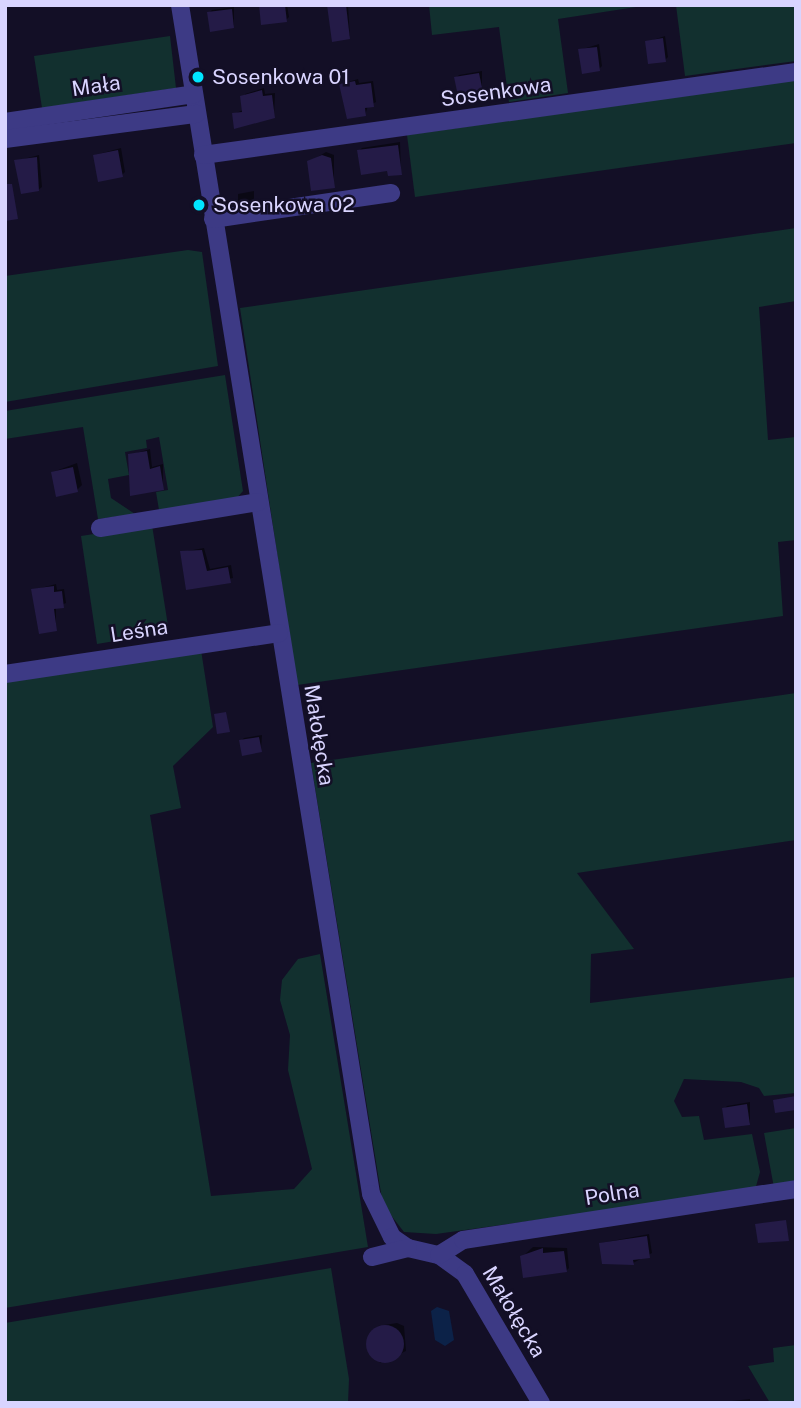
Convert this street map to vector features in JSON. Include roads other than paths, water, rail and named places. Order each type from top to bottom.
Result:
[{"type":"street","name":"Małołęcka","points":[[180,5],[371,1194],[386,1230],[408,1248],[439,1255],[465,1274],[541,1403]]},
{"type":"street","name":"Sosenkowa","points":[[203,155],[796,72]]},
{"type":"street","name":"Mała","points":[[5,122],[194,94]]},
{"type":"street","points":[[5,139],[196,114]]},
{"type":"street","points":[[213,219],[391,194]]},
{"type":"street","points":[[100,528],[258,502]]},
{"type":"street","name":"Leśna","points":[[5,674],[279,633]]},
{"type":"street","name":"Polna","points":[[439,1255],[463,1240],[796,1189]]},
{"type":"street","points":[[372,1257],[408,1248]]},
{"type":"water","points":[[437,1307],[449,1311],[454,1340],[445,1346],[435,1340],[431,1311]]},
{"type":"place","name":"Sosenkowa 01","points":[[198,77]]},
{"type":"place","name":"Sosenkowa 02","points":[[199,205]]}]
